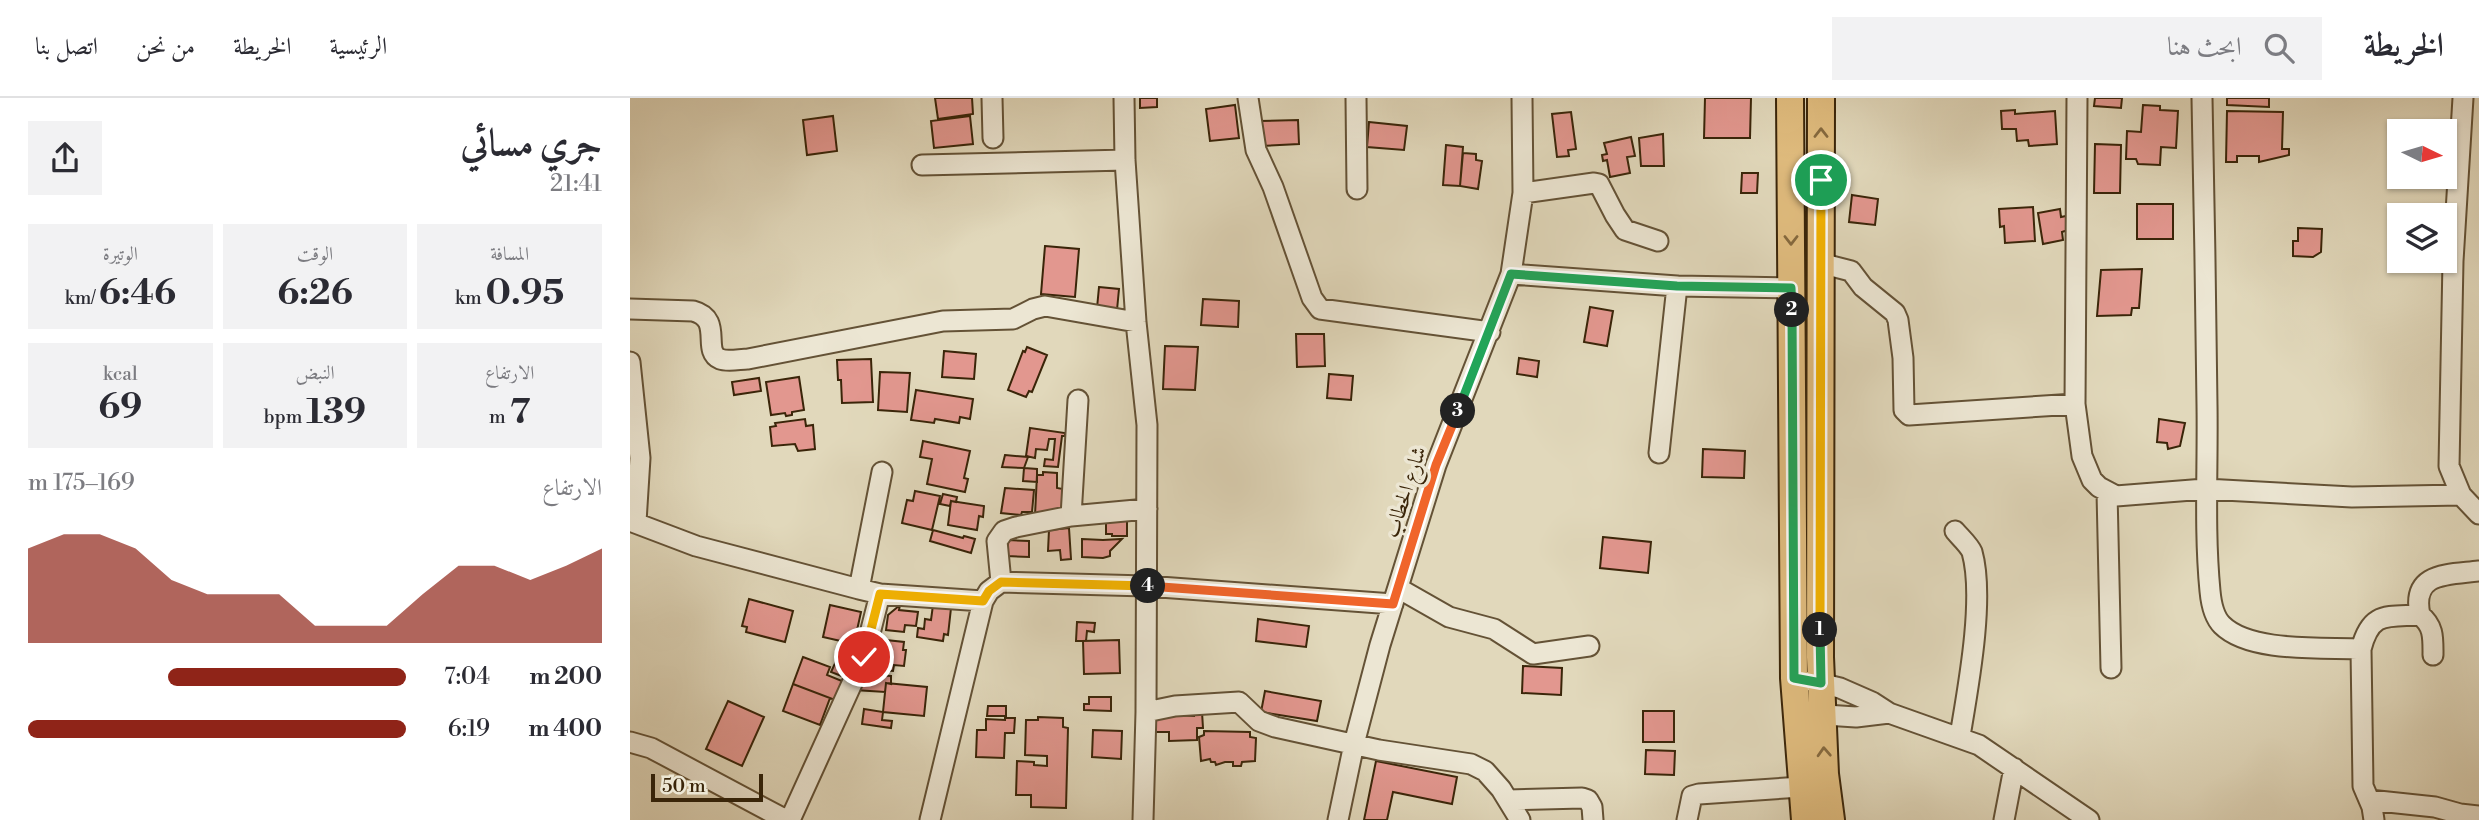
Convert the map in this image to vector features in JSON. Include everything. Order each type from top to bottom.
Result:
[{"type":"main road","points":[[1790,98],[1794,678],[1805,820]]},
{"type":"main road","points":[[1821,98],[1821,683],[1825,774],[1831,820]]},
{"type":"street","points":[[992,98],[993,138]]},
{"type":"street","points":[[1124,98],[1125,160],[1136,322],[1147,425],[1143,820]]},
{"type":"street","points":[[1248,98],[1256,150],[1273,187],[1312,298],[1320,309],[1490,332]]},
{"type":"street","points":[[1356,98],[1357,189]]},
{"type":"street","name":"شارع الحطاب","points":[[1338,820],[1354,744],[1436,465],[1511,274],[1523,193],[1522,98]]},
{"type":"street","points":[[2077,98],[2075,404],[2082,456],[2092,480],[2116,496],[2205,489],[2352,497],[2461,495]]},
{"type":"street","points":[[2202,98],[2207,424],[2205,489],[2210,593],[2214,612],[2222,625],[2247,639],[2266,644],[2361,649]]},
{"type":"street","points":[[2463,98],[2453,261],[2448,444],[2449,466],[2461,495],[2479,514]]},
{"type":"street","points":[[922,165],[1125,160]]},
{"type":"street","points":[[1523,193],[1599,184],[1625,230],[1658,241]]},
{"type":"street","points":[[1820,263],[1851,271],[1863,287],[1895,313],[1903,358],[1904,410],[1909,415],[2075,404]]},
{"type":"street","points":[[1511,274],[1677,286],[1791,288]]},
{"type":"street","points":[[1659,453],[1677,286]]},
{"type":"street","points":[[630,309],[703,313],[709,319],[714,353],[719,359],[730,360],[748,359],[943,321],[1013,320],[1045,306],[1136,322]]},
{"type":"street","points":[[630,362],[640,458],[633,521],[696,546],[880,594],[983,601]]},
{"type":"street","points":[[1071,516],[1078,400]]},
{"type":"street","points":[[859,589],[882,472]]},
{"type":"street","points":[[2107,492],[2111,668]]},
{"type":"street","points":[[1001,582],[996,551],[1001,534],[1016,527],[1071,516],[1147,509]]},
{"type":"street","points":[[1955,531],[1971,550],[1977,589],[1960,736]]},
{"type":"street","points":[[2420,615],[2420,594],[2422,586],[2428,580],[2479,571]]},
{"type":"street","points":[[930,820],[983,601],[989,591],[1001,582],[1396,596],[1449,617],[1494,629],[1534,654],[1590,646]]},
{"type":"street","points":[[630,742],[651,748],[788,820],[864,657],[880,594]]},
{"type":"street","points":[[2374,820],[2363,786],[2361,649],[2365,631],[2371,623],[2385,617],[2420,615],[2428,621],[2432,631],[2433,655]]},
{"type":"street","points":[[1794,678],[1821,683],[1857,695],[1889,713],[1960,736],[1988,750],[2089,820]]},
{"type":"street","points":[[1146,712],[1175,706],[1239,702],[1259,720],[1275,727],[1471,764],[1485,771],[1520,820]]},
{"type":"street","points":[[1795,712],[1856,717],[1889,713]]},
{"type":"street","points":[[2004,820],[2014,768]]},
{"type":"street","points":[[1687,820],[1692,796],[1801,787]]},
{"type":"street","points":[[1508,800],[1588,800],[1592,807],[1592,820]]},
{"type":"street","points":[[2369,800],[2435,807],[2479,816]]},
{"type":"building","points":[[935,98],[972,98],[973,114],[938,119]]},
{"type":"building","points":[[1140,98],[1157,98],[1157,107],[1140,108]]},
{"type":"building","points":[[1705,98],[1751,98],[1750,138],[1704,138]]},
{"type":"building","points":[[2095,98],[2122,98],[2121,108],[2094,106]]},
{"type":"building","points":[[2227,98],[2269,98],[2269,107],[2227,105]]},
{"type":"building","points":[[1235,105],[1239,138],[1210,141],[1206,109]]},
{"type":"building","points":[[2143,105],[2178,111],[2176,148],[2161,147],[2160,165],[2138,164],[2136,159],[2126,159],[2127,131],[2141,132]]},
{"type":"building","points":[[2015,110],[2015,114],[2055,111],[2057,144],[2029,146],[2028,140],[2017,141],[2016,129],[2002,129],[2001,111]]},
{"type":"building","points":[[2227,111],[2283,112],[2282,149],[2289,149],[2289,155],[2259,162],[2259,156],[2237,156],[2237,162],[2226,162]]},
{"type":"building","points":[[1571,112],[1576,149],[1568,150],[1569,156],[1557,157],[1552,114]]},
{"type":"building","points":[[833,116],[837,151],[807,155],[803,120]]},
{"type":"building","points":[[970,116],[973,144],[934,148],[931,121]]},
{"type":"building","points":[[1298,120],[1299,144],[1260,146],[1259,121]]},
{"type":"building","points":[[1369,122],[1407,126],[1404,150],[1367,147]]},
{"type":"building","points":[[1663,134],[1664,166],[1641,166],[1639,138]]},
{"type":"building","points":[[1631,137],[1635,156],[1627,157],[1630,173],[1610,177],[1607,160],[1603,161],[1602,155],[1607,154],[1604,143]]},
{"type":"building","points":[[2095,144],[2121,145],[2120,193],[2094,193]]},
{"type":"building","points":[[1446,145],[1463,147],[1460,186],[1443,185]]},
{"type":"building","points":[[1463,153],[1476,154],[1476,160],[1482,161],[1478,189],[1460,186]]},
{"type":"building","points":[[1742,173],[1758,173],[1757,193],[1741,193]]},
{"type":"building","points":[[1852,195],[1878,199],[1875,225],[1849,222]]},
{"type":"building","points":[[2137,204],[2173,204],[2173,239],[2137,239]]},
{"type":"building","points":[[2033,207],[2035,241],[2005,243],[2004,226],[2000,227],[1999,209]]},
{"type":"building","points":[[2060,209],[2061,217],[2066,216],[2068,230],[2062,232],[2063,240],[2043,244],[2038,213]]},
{"type":"building","points":[[2298,228],[2322,229],[2321,252],[2313,257],[2293,256],[2293,241],[2298,241]]},
{"type":"building","points":[[1045,246],[1079,249],[1075,297],[1041,294]]},
{"type":"building","points":[[2142,269],[2139,308],[2132,308],[2131,315],[2097,316],[2101,270]]},
{"type":"building","points":[[1099,287],[1119,289],[1117,310],[1097,308]]},
{"type":"building","points":[[1203,299],[1239,301],[1238,327],[1201,325]]},
{"type":"building","points":[[1590,307],[1613,311],[1607,346],[1584,342]]},
{"type":"building","points":[[1296,334],[1324,334],[1325,366],[1297,367]]},
{"type":"building","points":[[1165,346],[1198,347],[1195,390],[1163,389]]},
{"type":"building","points":[[1027,347],[1047,355],[1032,392],[1029,391],[1026,397],[1008,390]]},
{"type":"building","points":[[944,351],[976,354],[974,379],[942,377]]},
{"type":"building","points":[[1519,358],[1539,361],[1537,377],[1517,374]]},
{"type":"building","points":[[871,359],[873,402],[842,403],[837,360]]},
{"type":"building","points":[[880,372],[910,373],[907,412],[878,410]]},
{"type":"building","points":[[1329,374],[1353,376],[1351,400],[1327,398]]},
{"type":"building","points":[[799,377],[804,410],[786,416],[785,413],[771,415],[766,382]]},
{"type":"building","points":[[759,378],[761,391],[734,395],[732,382]]},
{"type":"building","points":[[916,390],[973,399],[970,419],[960,417],[959,423],[935,419],[934,423],[911,420]]},
{"type":"building","points":[[805,419],[806,426],[813,425],[815,449],[798,451],[795,444],[772,446],[770,427],[776,426],[775,423]]},
{"type":"building","points":[[2159,419],[2185,423],[2180,446],[2168,449],[2167,443],[2157,442]]},
{"type":"building","points":[[1030,428],[1065,433],[1065,436],[1062,436],[1058,467],[1044,466],[1045,459],[1053,460],[1055,439],[1049,439],[1047,450],[1036,449],[1035,458],[1026,456]]},
{"type":"building","points":[[923,441],[970,451],[964,478],[968,479],[965,492],[927,484],[932,459],[920,457]]},
{"type":"building","points":[[1703,449],[1745,451],[1744,478],[1702,477]]},
{"type":"building","points":[[1005,455],[1028,457],[1024,468],[1002,467]]},
{"type":"building","points":[[1024,468],[1037,469],[1037,482],[1023,481]]},
{"type":"building","points":[[1043,472],[1057,473],[1057,488],[1063,489],[1064,512],[1035,515],[1037,475],[1043,475]]},
{"type":"building","points":[[1005,488],[1034,490],[1032,512],[1022,512],[1021,515],[1001,513]]},
{"type":"building","points":[[915,491],[940,496],[932,530],[902,523],[907,500],[913,501]]},
{"type":"building","points":[[943,494],[957,497],[956,502],[951,501],[950,506],[940,504]]},
{"type":"building","points":[[951,501],[984,506],[983,517],[979,516],[977,530],[948,525]]},
{"type":"building","points":[[1127,515],[1127,536],[1106,534],[1106,518]]},
{"type":"building","points":[[1069,528],[1071,559],[1061,560],[1060,550],[1048,551],[1049,530]]},
{"type":"building","points":[[933,530],[975,539],[971,553],[930,541]]},
{"type":"building","points":[[1603,537],[1651,542],[1648,573],[1600,568]]},
{"type":"building","points":[[1082,539],[1122,539],[1110,551],[1110,556],[1103,558],[1082,557]]},
{"type":"building","points":[[1008,540],[1029,541],[1029,557],[1007,556]]},
{"type":"building","points":[[749,599],[793,611],[785,642],[746,632],[747,627],[742,626]]},
{"type":"building","points":[[830,605],[861,612],[854,644],[823,637]]},
{"type":"building","points":[[900,605],[899,610],[918,612],[916,626],[905,625],[904,632],[886,630],[888,615]]},
{"type":"building","points":[[933,605],[951,608],[948,635],[944,634],[943,641],[917,637],[918,628],[924,629],[925,619],[931,620]]},
{"type":"building","points":[[1258,619],[1309,626],[1306,647],[1256,641]]},
{"type":"building","points":[[1077,622],[1095,623],[1094,632],[1087,631],[1086,641],[1076,641]]},
{"type":"building","points":[[886,640],[904,642],[903,650],[906,650],[904,666],[894,665],[893,671],[882,670],[881,649],[885,650]]},
{"type":"building","points":[[1119,640],[1120,673],[1084,674],[1083,641]]},
{"type":"building","points":[[803,657],[830,667],[827,675],[842,681],[835,700],[793,684]]},
{"type":"building","points":[[838,657],[850,662],[844,677],[831,672]]},
{"type":"building","points":[[1523,666],[1562,668],[1561,695],[1522,693]]},
{"type":"building","points":[[861,674],[891,676],[891,684],[886,683],[885,692],[855,690]]},
{"type":"building","points":[[886,683],[927,687],[924,716],[883,712]]},
{"type":"building","points":[[793,684],[830,698],[820,725],[783,711]]},
{"type":"building","points":[[1265,691],[1321,701],[1317,721],[1261,712]]},
{"type":"building","points":[[1089,697],[1111,697],[1111,711],[1084,710],[1084,704],[1089,704]]},
{"type":"building","points":[[728,701],[764,717],[742,766],[706,749]]},
{"type":"building","points":[[988,706],[1006,706],[1006,716],[987,716]]},
{"type":"building","points":[[864,709],[883,712],[882,720],[892,721],[891,728],[862,724]]},
{"type":"building","points":[[1643,711],[1674,711],[1674,742],[1643,742]]},
{"type":"building","points":[[1194,712],[1202,712],[1203,728],[1197,728],[1197,740],[1169,741],[1169,732],[1155,732],[1155,714],[1194,716]]},
{"type":"building","points":[[1038,717],[1063,718],[1063,727],[1068,728],[1066,808],[1031,807],[1031,795],[1016,795],[1017,761],[1047,766],[1047,756],[1025,755],[1026,720],[1038,720]]},
{"type":"building","points":[[1015,718],[1014,733],[1005,733],[1004,758],[976,757],[977,730],[986,730],[986,719]]},
{"type":"building","points":[[1093,730],[1122,731],[1121,759],[1092,757]]},
{"type":"building","points":[[1204,731],[1250,732],[1250,737],[1256,738],[1255,761],[1233,766],[1233,762],[1216,765],[1210,759],[1201,761],[1199,737],[1204,735]]},
{"type":"building","points":[[1646,750],[1675,751],[1674,775],[1645,774]]},
{"type":"building","points":[[1376,761],[1457,777],[1452,804],[1393,792],[1387,820],[1364,820]]},
{"type":"route","points":[[864,657],[880,594],[983,601],[989,591],[1001,582],[1146,586],[1393,604],[1436,465],[1511,274],[1677,286],[1791,288],[1794,678],[1821,683],[1821,180]]}]
